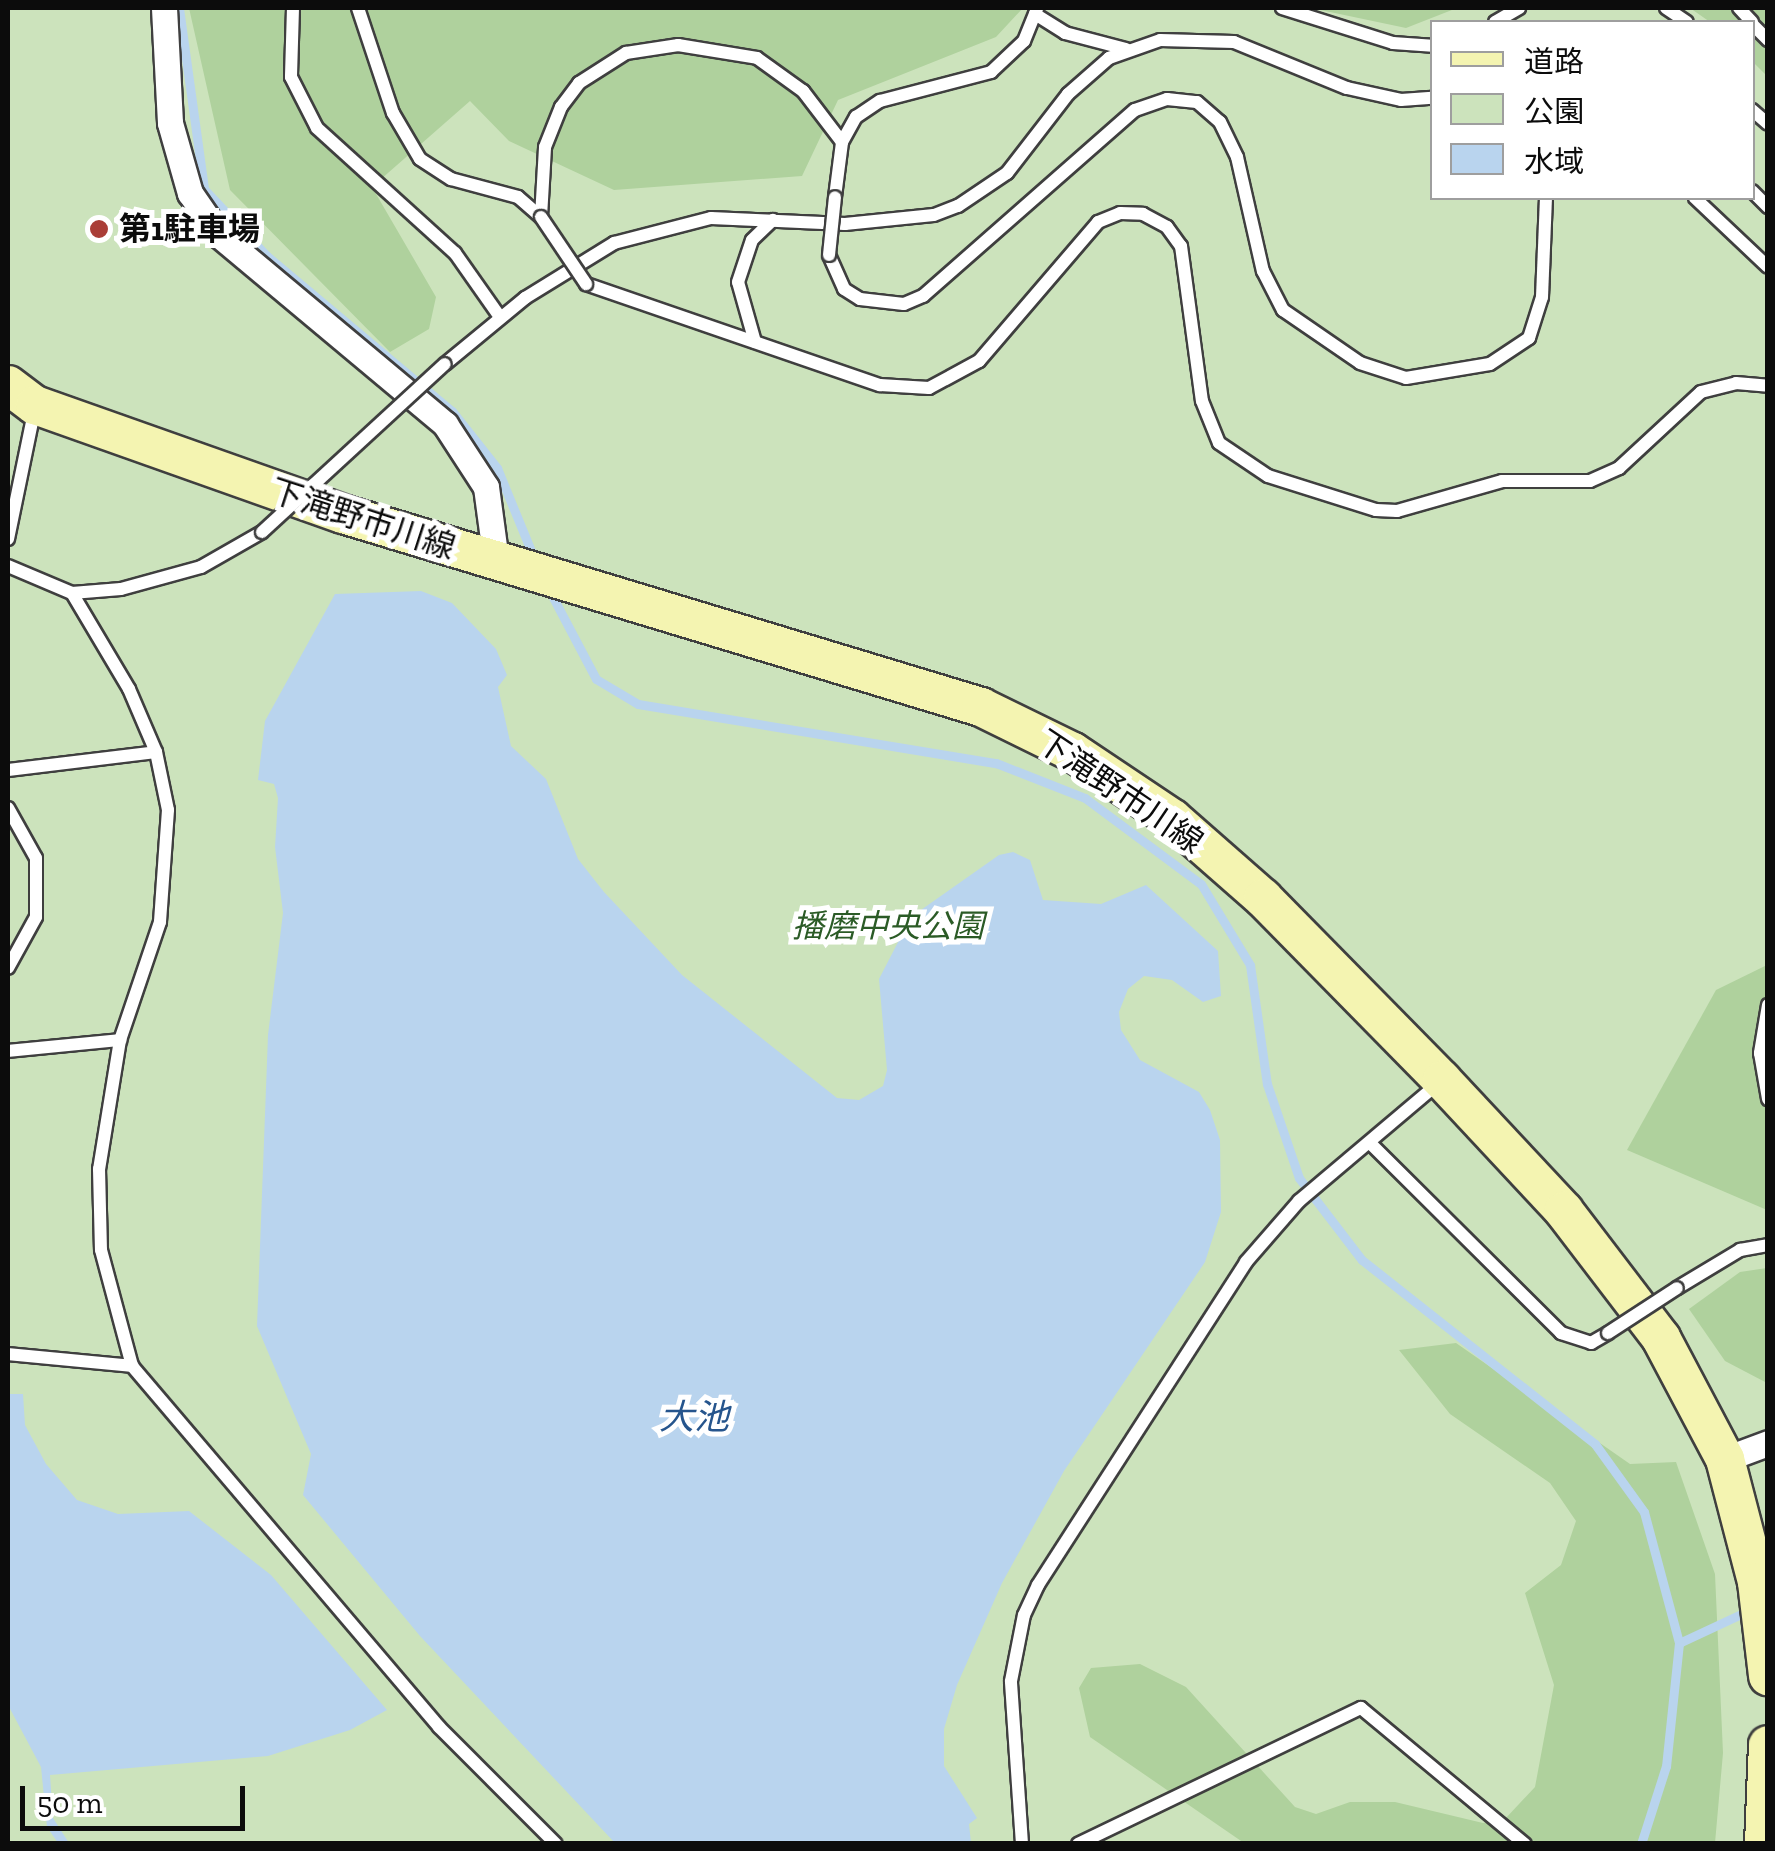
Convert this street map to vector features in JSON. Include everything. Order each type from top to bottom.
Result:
[{"type":"main road","name":"下滝野市川線","points":[[21,395],[496,562],[981,707],[1073,752],[1174,819],[1263,898],[1442,1080],[1564,1211],[1661,1338],[1724,1459],[1757,1582],[1768,1676]]},
{"type":"main road","points":[[1764,1844],[1768,1746]]},
{"type":"street","points":[[164,8],[170,122],[190,193],[220,235],[445,424],[486,487],[496,562]]},
{"type":"street","points":[[1724,1459],[1768,1443]]},
{"type":"lane","points":[[294,8],[291,77],[317,128],[455,253],[500,317]]},
{"type":"lane","points":[[358,8],[393,113],[420,159],[451,179],[518,197],[541,218],[586,284],[880,385],[910,390],[946,384],[979,361],[1098,222],[1131,212],[1167,227],[1180,246],[1202,401],[1219,443],[1268,476],[1376,510],[1407,508],[1502,481],[1590,481],[1619,468],[1701,392],[1736,383],[1768,386]]},
{"type":"lane","points":[[1282,8],[1379,39],[1430,46]]},
{"type":"lane","points":[[1126,49],[1064,33],[1036,10],[1024,41],[991,72],[880,101],[856,117],[842,142],[829,255],[844,289],[878,305],[913,300],[1134,110],[1167,99],[1197,102],[1230,139],[1263,271],[1283,310],[1360,363],[1406,378],[1490,364],[1529,338],[1542,297],[1546,200]]},
{"type":"lane","points":[[8,566],[72,593],[157,583],[262,532],[500,317],[614,243],[711,218],[892,221],[958,206],[1007,174],[1068,94],[1126,49],[1182,36],[1234,42],[1347,88],[1400,100],[1430,98]]},
{"type":"lane","points":[[541,218],[545,148],[561,107],[578,82],[626,53],[678,45],[757,58],[803,91],[842,142]]},
{"type":"lane","points":[[1697,200],[1768,267]]},
{"type":"lane","points":[[755,342],[738,282],[752,240],[772,220]]},
{"type":"lane","points":[[8,540],[21,395]]},
{"type":"lane","points":[[72,593],[129,689],[156,752],[168,810],[167,885],[120,1040],[99,1169],[99,1218],[108,1288],[132,1366],[439,1728],[556,1844]]},
{"type":"lane","points":[[8,770],[156,752]]},
{"type":"lane","points":[[8,808],[36,858],[36,917],[8,968]]},
{"type":"lane","points":[[1768,1006],[1760,1052],[1768,1098]]},
{"type":"lane","points":[[8,1052],[120,1040]]},
{"type":"lane","points":[[1022,1844],[1012,1681],[1024,1615],[1038,1584],[1246,1262],[1298,1201],[1372,1145],[1442,1080]]},
{"type":"lane","points":[[1372,1145],[1560,1333],[1591,1343],[1740,1250],[1768,1245]]},
{"type":"lane","points":[[8,1354],[132,1366]]},
{"type":"lane","points":[[1078,1844],[1361,1708],[1525,1844]]},
{"type":"green space","name":"播磨中央公園","points":[[8,8],[1767,8],[1767,1843],[8,1843]]},
{"type":"green space","points":[[189,8],[1023,8],[996,37],[838,100],[802,176],[614,190],[509,141],[470,101],[372,187],[436,297],[429,329],[390,352],[230,190]]},
{"type":"green space","points":[[1311,8],[1457,8],[1406,28]]},
{"type":"green space","points":[[1690,8],[1767,8],[1767,76],[1755,64],[1755,20],[1707,20]]},
{"type":"green space","points":[[1767,965],[1767,1210],[1627,1150],[1716,990]]},
{"type":"green space","points":[[1768,1268],[1767,1383],[1725,1361],[1689,1309],[1740,1272]]},
{"type":"green space","points":[[1456,1343],[1630,1464],[1676,1462],[1715,1574],[1723,1753],[1715,1843],[1244,1843],[1090,1737],[1079,1688],[1091,1668],[1140,1664],[1186,1687],[1295,1807],[1316,1814],[1350,1802],[1395,1802],[1483,1823],[1505,1819],[1535,1787],[1554,1685],[1525,1593],[1561,1565],[1576,1521],[1550,1483],[1450,1414],[1399,1350]]},
{"type":"water","name":"大池","points":[[421,591],[452,603],[496,649],[507,675],[498,687],[511,746],[546,779],[578,859],[604,892],[682,975],[837,1098],[859,1100],[883,1086],[887,1070],[879,979],[911,917],[999,855],[1013,852],[1030,860],[1043,900],[1101,904],[1146,885],[1218,951],[1221,996],[1203,1002],[1172,980],[1144,976],[1128,989],[1119,1012],[1121,1030],[1140,1060],[1199,1092],[1210,1110],[1220,1140],[1221,1212],[1205,1262],[1064,1471],[1002,1583],[957,1685],[944,1729],[944,1766],[977,1818],[969,1824],[971,1843],[615,1843],[420,1636],[303,1495],[311,1454],[257,1326],[268,1035],[283,913],[275,847],[278,798],[274,784],[258,780],[265,721],[335,594]]},
{"type":"water","points":[[8,1394],[23,1394],[25,1425],[46,1464],[77,1500],[118,1514],[189,1511],[271,1575],[387,1710],[350,1730],[268,1756],[50,1775],[53,1818],[69,1843],[58,1843],[47,1827],[41,1767],[8,1705]]},
{"type":"waterway","points":[[179,8],[204,189],[267,256],[452,411],[497,468],[536,563]]},
{"type":"waterway","points":[[547,586],[596,679],[638,704],[996,763],[1085,798],[1201,884],[1250,965],[1267,1084],[1299,1178],[1362,1260],[1595,1444],[1644,1512],[1679,1643],[1666,1766],[1641,1844]]},
{"type":"waterway","points":[[1679,1643],[1752,1609]]},
{"type":"place","name":"第1駐車場","points":[[99,229]]}]
